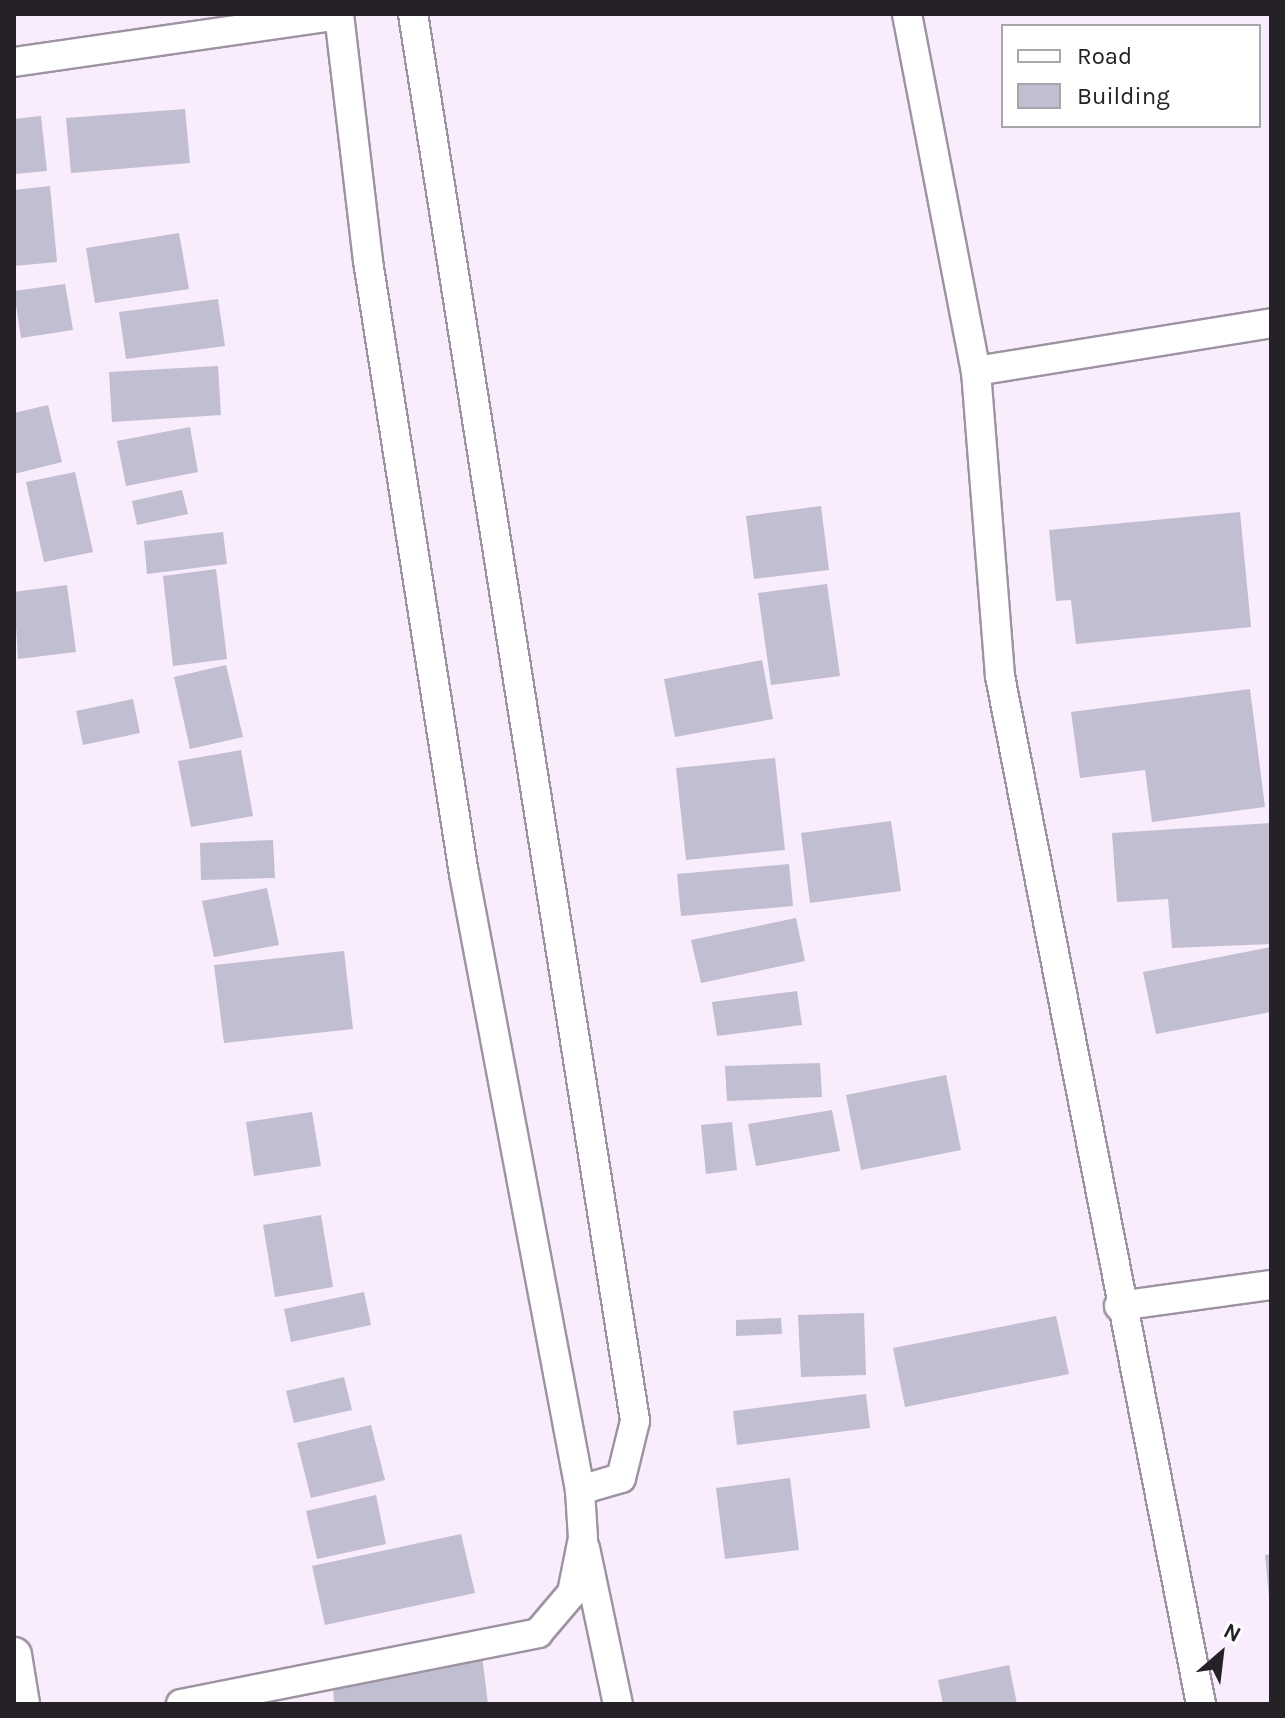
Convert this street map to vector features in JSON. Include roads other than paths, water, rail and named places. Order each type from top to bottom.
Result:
[{"type":"street","points":[[413,14],[635,1421],[621,1478],[580,1490]]},
{"type":"street","points":[[907,14],[976,371],[1000,676],[1119,1306],[1201,1704]]},
{"type":"street","points":[[14,62],[339,15],[368,261],[464,874],[580,1490],[583,1538],[618,1704]]},
{"type":"street","points":[[976,371],[1271,323]]},
{"type":"street","points":[[1119,1306],[1271,1285]]},
{"type":"street","points":[[181,1704],[538,1633],[572,1593],[583,1538]]},
{"type":"street","points":[[14,1655],[22,1704]]}]
